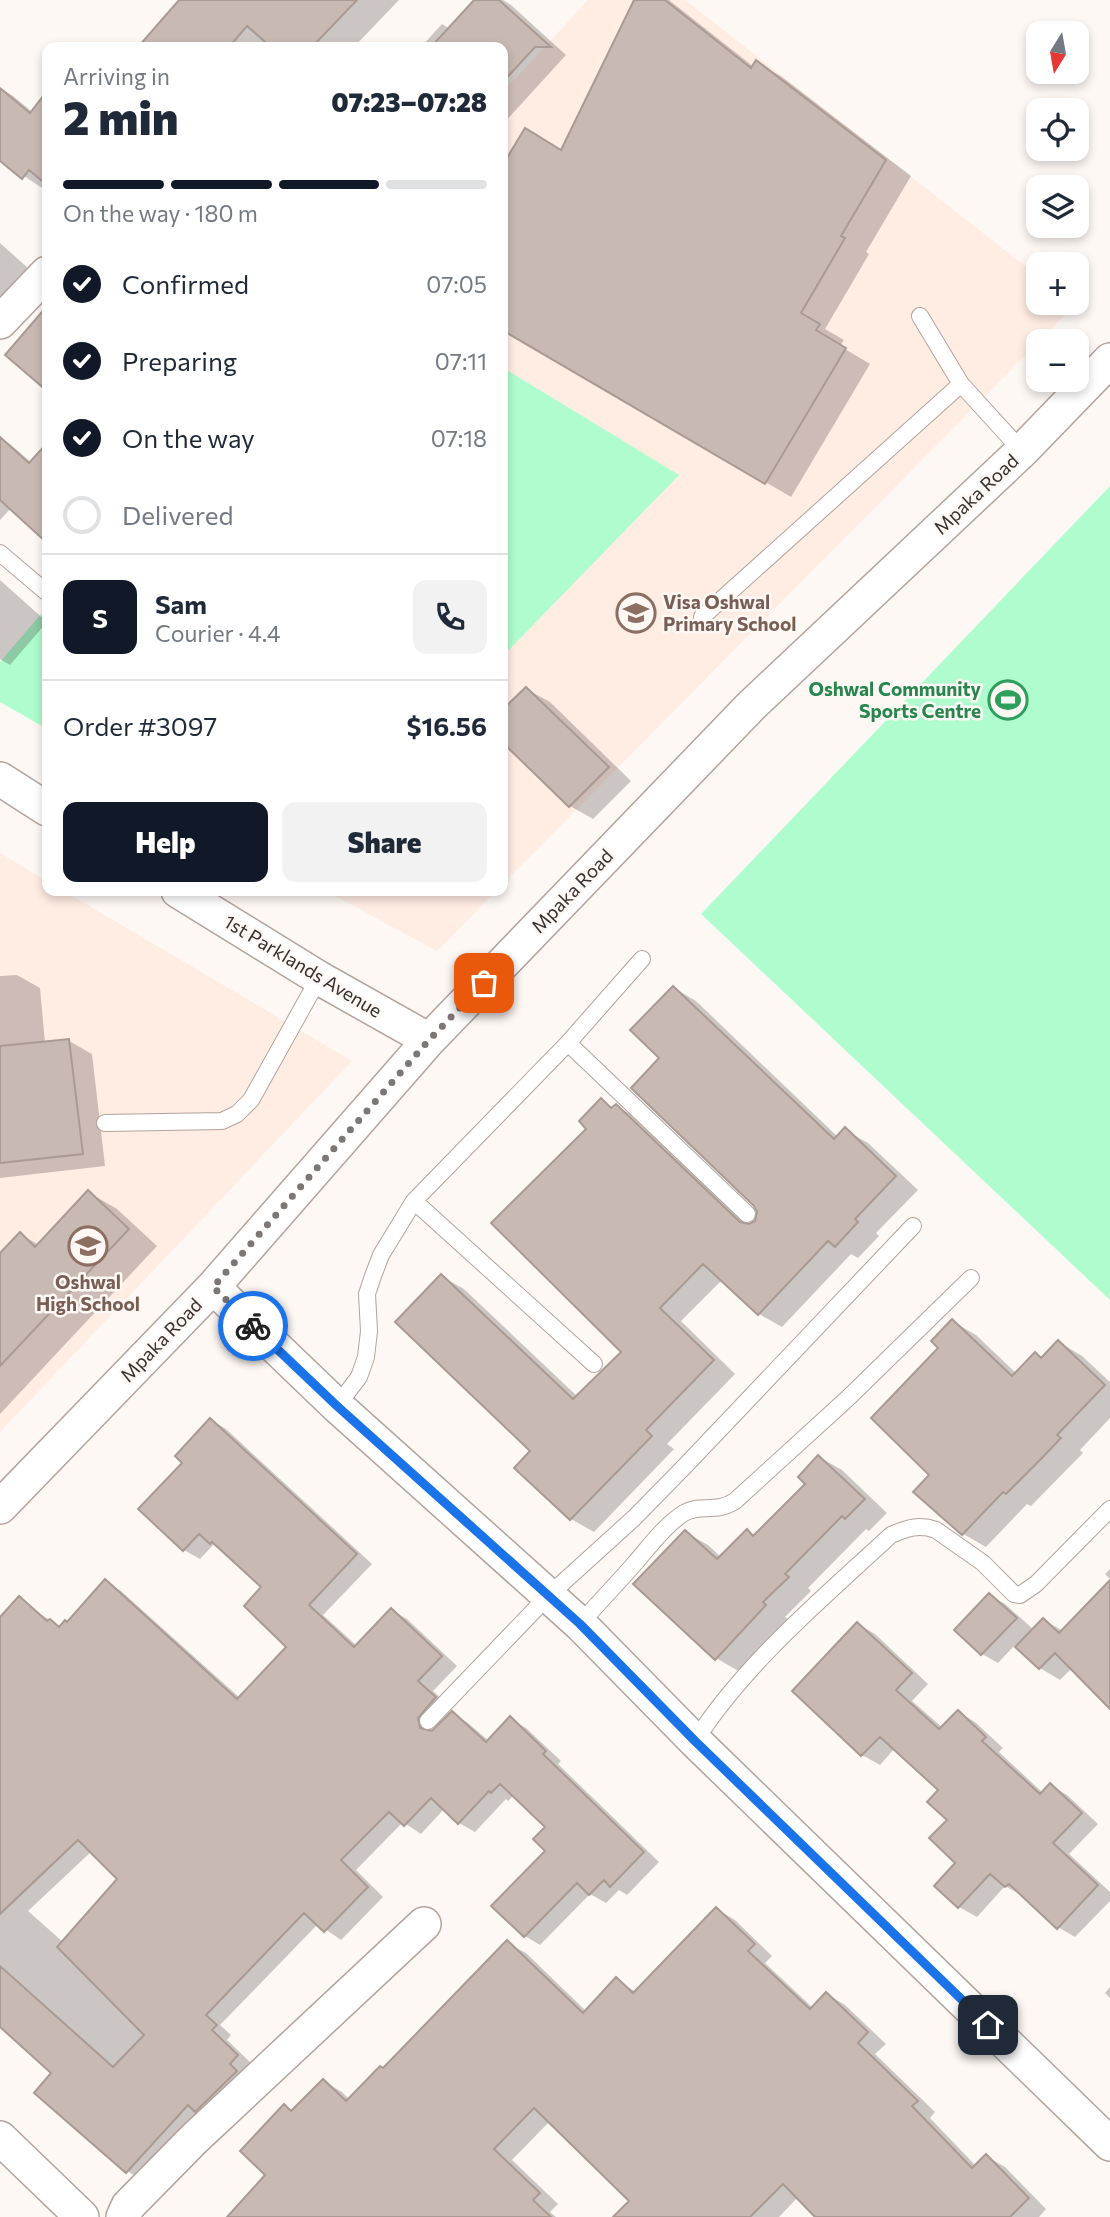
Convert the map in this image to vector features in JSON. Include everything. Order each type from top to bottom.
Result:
[{"type":"street","points":[[0,322],[42,278]]},
{"type":"street","name":"Mpaka Road","points":[[0,1507],[213,1287],[429,1040],[751,706],[1022,451],[1110,360]]},
{"type":"street","points":[[0,779],[42,806]]},
{"type":"street","name":"1st Parklands Avenue","points":[[186,896],[319,978],[429,1040]]},
{"type":"street","points":[[213,1287],[337,1406],[580,1624],[695,1741],[1108,2139]]},
{"type":"street","points":[[123,2217],[128,2206],[194,2139],[424,1924]]},
{"type":"street","points":[[0,2138],[82,2217]]},
{"type":"lane","points":[[920,316],[961,384],[1022,451]]},
{"type":"lane","points":[[702,617],[961,384]]},
{"type":"lane","points":[[0,553],[42,589]]},
{"type":"lane","points":[[337,1406],[359,1377],[366,1357],[369,1331],[367,1294],[373,1276],[381,1255],[414,1201],[568,1043],[642,959]]},
{"type":"lane","points":[[105,1123],[222,1121],[237,1114],[251,1100],[319,978]]},
{"type":"lane","points":[[568,1043],[747,1214]]},
{"type":"lane","points":[[414,1201],[594,1364]]},
{"type":"lane","points":[[428,1721],[548,1596],[634,1518],[913,1226]]},
{"type":"lane","points":[[580,1624],[681,1515],[693,1508],[710,1510],[735,1501],[847,1399],[971,1278]]},
{"type":"lane","points":[[695,1741],[719,1706],[773,1647],[891,1535],[906,1528],[927,1527],[936,1530],[983,1563],[1014,1594],[1020,1595],[1036,1584],[1110,1509]]},
{"type":"shaded area","name":"Visa Oshwal Primary School","points":[[588,0],[685,0],[1026,267],[1026,315],[1065,315],[1051,329],[1026,329],[1026,355],[508,879],[508,87]]},
{"type":"shaded area","name":"Oshwal High School","points":[[0,853],[42,878],[42,896],[72,896],[352,1061],[0,1432]]},
{"type":"shaded area","points":[[335,896],[491,896],[437,951]]},
{"type":"green space","points":[[508,371],[679,475],[508,651]]},
{"type":"green space","name":"Oshwal Community Sports Centre","points":[[1110,486],[1110,1300],[701,914]]},
{"type":"green space","points":[[42,613],[42,726],[0,702],[0,662]]},
{"type":"building","points":[[179,0],[357,0],[317,42],[265,42],[247,26],[233,42],[142,42]]},
{"type":"building","points":[[474,0],[499,0],[551,47],[535,47],[508,76],[508,42],[436,42]]},
{"type":"building","points":[[634,0],[665,0],[751,68],[756,60],[886,160],[841,236],[845,238],[801,313],[820,324],[816,330],[846,348],[765,484],[508,334],[508,156],[525,128],[561,150]]},
{"type":"building","points":[[0,88],[30,113],[42,97],[42,181],[29,170],[22,179],[0,161]]},
{"type":"building","points":[[42,312],[42,387],[5,355]]},
{"type":"building","points":[[0,437],[29,463],[42,449],[42,538],[0,500]]},
{"type":"building","points":[[526,687],[609,767],[569,807],[508,748],[508,704]]},
{"type":"building","points":[[673,986],[834,1139],[845,1127],[896,1176],[855,1219],[858,1222],[835,1247],[828,1241],[758,1315],[703,1264],[660,1308],[714,1360],[646,1430],[652,1436],[570,1520],[514,1468],[530,1451],[395,1322],[441,1274],[573,1399],[621,1352],[491,1223],[586,1129],[579,1121],[601,1098],[611,1108],[616,1104],[740,1222],[749,1224],[755,1221],[757,1212],[754,1206],[631,1088],[659,1058],[630,1030]]},
{"type":"building","points":[[69,1039],[83,1154],[0,1163],[0,1046]]},
{"type":"building","points":[[88,1190],[129,1229],[0,1366],[0,1253],[20,1232],[35,1247]]},
{"type":"building","points":[[952,1319],[1012,1376],[1035,1352],[1041,1358],[1058,1340],[1105,1385],[1057,1435],[1061,1438],[962,1535],[913,1492],[929,1475],[871,1418],[938,1348],[931,1341]]},
{"type":"building","points":[[210,1418],[357,1554],[309,1605],[354,1647],[391,1608],[442,1656],[418,1681],[436,1697],[418,1718],[420,1728],[432,1731],[452,1711],[486,1742],[510,1716],[546,1751],[543,1754],[644,1852],[610,1887],[604,1880],[589,1895],[577,1883],[524,1937],[491,1906],[545,1851],[533,1839],[545,1827],[500,1784],[491,1793],[489,1791],[458,1824],[431,1798],[404,1826],[389,1812],[341,1860],[368,1887],[324,1932],[304,1913],[206,2015],[217,2025],[212,2030],[238,2055],[230,2064],[237,2071],[195,2112],[188,2105],[126,2173],[34,2093],[51,2073],[0,2027],[0,1966],[113,2067],[144,2035],[57,1947],[117,1879],[78,1840],[0,1914],[0,1617],[19,1596],[47,1621],[50,1619],[59,1627],[65,1620],[67,1622],[105,1579],[237,1699],[286,1647],[244,1606],[261,1587],[212,1542],[210,1544],[199,1534],[183,1551],[138,1509],[182,1463],[175,1456]]},
{"type":"building","points":[[818,1455],[865,1499],[845,1519],[842,1516],[785,1574],[789,1577],[763,1602],[766,1605],[715,1660],[633,1584],[685,1530],[717,1559],[747,1529],[753,1536],[805,1484],[798,1477]]},
{"type":"building","points":[[1110,1580],[1110,1709],[1055,1653],[1039,1669],[1015,1647],[1043,1618],[1059,1633]]},
{"type":"building","points":[[989,1593],[1017,1618],[981,1655],[954,1630]]},
{"type":"building","points":[[857,1622],[912,1673],[896,1690],[939,1729],[958,1710],[986,1737],[982,1741],[1040,1794],[1050,1783],[1082,1813],[1053,1843],[1098,1885],[1057,1929],[1009,1884],[1005,1887],[990,1874],[958,1908],[934,1886],[955,1863],[929,1838],[947,1820],[927,1802],[938,1790],[880,1737],[861,1756],[792,1691]]},
{"type":"building","points":[[716,1907],[755,1944],[748,1951],[810,2009],[826,1992],[868,2032],[858,2043],[918,2101],[912,2106],[972,2168],[986,2154],[1029,2198],[1010,2217],[815,2217],[783,2184],[750,2217],[613,2217],[629,2201],[534,2108],[494,2149],[540,2193],[533,2200],[551,2217],[227,2217],[265,2175],[240,2151],[284,2104],[291,2111],[323,2079],[346,2101],[380,2066],[383,2068],[507,1940],[583,2013],[616,1977],[633,1993]]},
{"type":"way so far","points":[[253,1326],[213,1287],[429,1040],[484,983]]},
{"type":"place","name":"Visa Oshwal Primary School","points":[[636,613]]},
{"type":"place","name":"Oshwal Community Sports Centre","points":[[1008,700]]},
{"type":"place","name":"Oshwal High School","points":[[88,1246]]},
{"type":"route","points":[[253,1326],[337,1406],[580,1624],[695,1741],[988,2025]]}]
